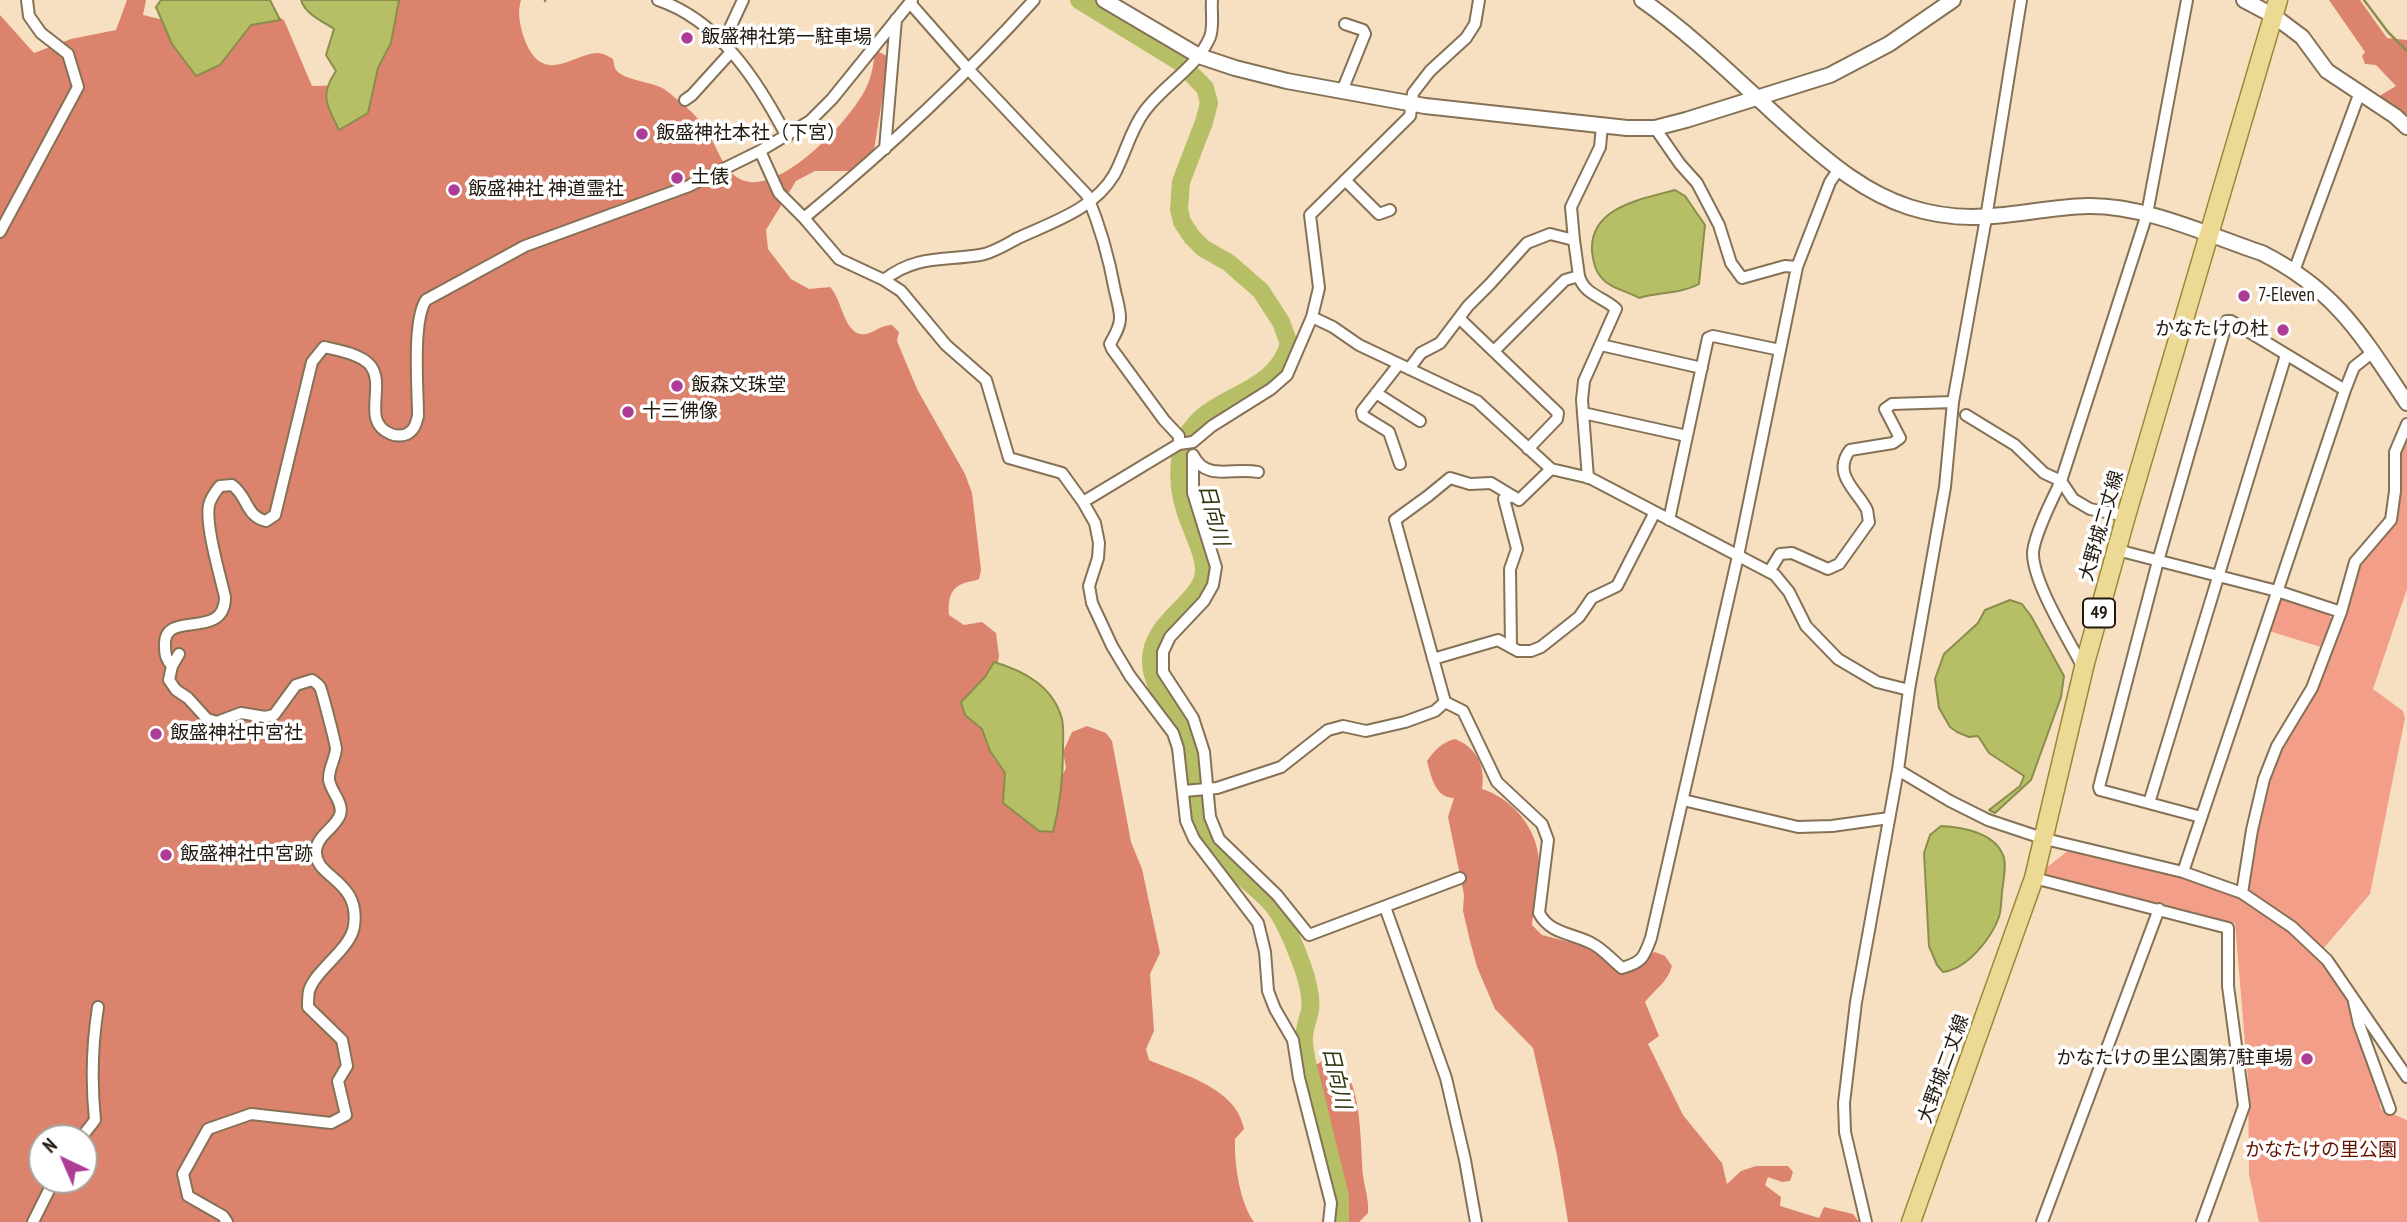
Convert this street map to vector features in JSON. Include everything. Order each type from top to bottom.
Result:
[{"type":"main road","name":"大野城二丈線","points":[[1911,1222],[2034,878],[2085,663],[2276,8]]},
{"type":"street","points":[[0,232],[78,87],[68,54],[41,33],[29,16],[27,0]]},
{"type":"street","points":[[658,0],[686,14],[723,43],[753,80],[787,137]]},
{"type":"street","points":[[723,43],[743,0]]},
{"type":"street","points":[[804,218],[885,149],[969,70],[1034,0]]},
{"type":"street","points":[[1104,0],[1196,59],[1411,104],[1602,126],[1655,128],[1830,75],[1889,44],[1953,0]]},
{"type":"street","points":[[884,280],[894,272],[928,259],[982,255],[1079,210],[1100,193],[1114,175],[1134,128],[1144,112],[1196,59],[1211,35],[1212,0]]},
{"type":"street","points":[[1083,502],[1179,444],[1193,442],[1212,426],[1271,389],[1287,375],[1312,317],[1319,288],[1310,215],[1410,116],[1413,93],[1430,71],[1466,38],[1475,24],[1479,0]]},
{"type":"street","points":[[1642,0],[1686,35],[1839,170],[1884,197],[1938,215],[1986,218],[2088,206],[2147,214],[2262,253],[2294,271],[2330,298],[2345,314],[2407,402]]},
{"type":"street","points":[[1866,1222],[1845,1132],[1844,1103],[1856,1002],[1945,487],[1953,402],[2021,0]]},
{"type":"street","points":[[2085,663],[2080,662],[2039,580],[2034,552],[2044,516],[2060,481],[2147,214],[2187,0]]},
{"type":"street","points":[[2244,0],[2276,8],[2327,71],[2395,116],[2407,127]]},
{"type":"street","points":[[172,666],[166,659],[164,639],[172,629],[182,625],[207,623],[221,615],[225,608],[209,524],[211,496],[220,486],[232,485],[239,490],[249,512],[257,519],[266,521],[275,515],[312,362],[318,351],[324,346],[369,363],[378,383],[374,411],[376,421],[385,432],[395,436],[405,435],[415,428],[418,415],[418,330],[422,305],[426,300],[525,246],[689,186],[787,137],[810,121],[832,99],[911,1],[969,70],[1087,195],[1109,257],[1120,316],[1119,327],[1110,344],[1164,420],[1179,436],[1179,444]]},
{"type":"street","points":[[885,149],[896,18]]},
{"type":"street","points":[[1342,91],[1365,33],[1345,24]]},
{"type":"street","points":[[685,100],[731,52]]},
{"type":"street","points":[[2294,271],[2360,92]]},
{"type":"street","points":[[1588,478],[1583,413],[1584,382],[1616,309],[1581,285],[1571,207],[1600,147],[1602,126]]},
{"type":"street","points":[[1655,128],[1697,183],[1719,225],[1731,263],[1742,278],[1785,266],[1797,267]]},
{"type":"street","points":[[760,151],[779,193],[839,259],[901,291],[946,345],[986,380],[1009,458],[1062,473],[1095,523],[1099,543],[1098,558],[1089,586],[1092,603],[1124,666],[1173,733],[1178,748],[1186,821],[1194,839],[1258,923],[1265,953],[1268,992],[1293,1040],[1299,1078],[1331,1203],[1329,1222]]},
{"type":"street","points":[[1551,469],[1519,500],[1491,483],[1470,484],[1450,478],[1395,520],[1445,702],[1463,711],[1497,782],[1542,824],[1548,840],[1539,913],[1543,921],[1555,930],[1592,943],[1622,968],[1640,961],[1646,954],[1738,556],[1797,267],[1830,182],[1839,170]]},
{"type":"street","points":[[1345,180],[1379,214],[1390,210]]},
{"type":"street","points":[[1400,464],[1389,432],[1363,416],[1362,411],[1376,393],[1404,367],[1421,353],[1440,343],[1468,306],[1527,243],[1550,234],[1574,240]]},
{"type":"street","points":[[1494,351],[1565,280],[1579,276]]},
{"type":"street","points":[[1312,317],[1333,327],[1359,345],[1477,401],[1551,469],[1588,478],[1775,575],[1789,592],[1806,626],[1839,659],[1877,682],[1909,690]]},
{"type":"street","points":[[1459,318],[1558,413],[1557,419],[1528,449]]},
{"type":"street","points":[[2200,817],[2100,790],[2099,787],[2158,561],[2227,321],[2345,390]]},
{"type":"street","points":[[1669,520],[1709,338],[1713,336],[1780,351]]},
{"type":"street","points":[[1601,345],[1702,368]]},
{"type":"street","points":[[2183,872],[2345,390],[2354,367],[2373,352]]},
{"type":"street","points":[[2149,803],[2286,355]]},
{"type":"street","points":[[1376,393],[1420,421]]},
{"type":"street","points":[[1769,572],[1780,554],[1792,553],[1828,569],[1839,564],[1869,522],[1867,510],[1849,486],[1845,456],[1850,450],[1893,443],[1900,438],[1885,409],[1892,404],[1953,402]]},
{"type":"street","points":[[1583,413],[1687,436]]},
{"type":"street","points":[[1966,415],[1998,433],[2044,473],[2060,481],[2073,499],[2090,509],[2126,516]]},
{"type":"street","points":[[2242,893],[2252,830],[2264,779],[2277,746],[2312,688],[2355,562],[2391,520],[2395,506],[2395,452],[2407,424]]},
{"type":"street","points":[[1193,442],[1193,493],[1216,567],[1213,585],[1204,601],[1170,637],[1163,652],[1163,672],[1193,718],[1204,752],[1210,817],[1219,839],[1277,895],[1308,935],[1460,878]]},
{"type":"street","points":[[1193,456],[1200,468],[1210,472],[1258,472]]},
{"type":"street","points":[[1511,647],[1510,569],[1517,549],[1504,499],[1513,496]]},
{"type":"street","points":[[1433,659],[1498,640],[1518,651],[1531,651],[1541,647],[1579,617],[1592,598],[1617,586],[1655,512]]},
{"type":"street","points":[[2117,550],[2277,591],[2340,612]]},
{"type":"street","points":[[179,654],[172,666],[169,680],[207,719],[217,722],[241,713],[264,717],[274,715],[296,685],[312,680],[317,683],[336,743],[329,778],[341,809],[339,817],[317,844],[316,856],[323,871],[338,880],[348,891],[355,913],[352,936],[309,989],[308,1007],[342,1040],[347,1066],[338,1082],[346,1115],[331,1124],[251,1114],[208,1129],[183,1174],[188,1196],[223,1216],[227,1222]]},
{"type":"street","points":[[1184,791],[1209,789],[1281,767],[1328,730],[1343,726],[1366,731],[1405,722],[1435,711],[1445,702]]},
{"type":"street","points":[[1898,770],[1950,802],[1988,820],[2045,839],[2183,872],[2242,893],[2279,917],[2321,954],[2407,1077]]},
{"type":"street","points":[[1683,800],[1798,827],[1832,826],[1889,818]]},
{"type":"street","points":[[2034,878],[2228,928],[2229,998],[2244,1106],[2202,1222]]},
{"type":"street","points":[[1384,907],[1446,1078],[1476,1222]]},
{"type":"street","points":[[2042,1222],[2158,909]]},
{"type":"street","points":[[2352,996],[2359,1024],[2390,1110]]},
{"type":"street","points":[[92,1124],[95,1120],[92,1052],[98,1007]]},
{"type":"street","points":[[33,1222],[46,1194]]},
{"type":"green space","name":"かなたけの里公園","points":[[2407,429],[2407,589],[2373,689],[2403,711],[2405,718],[2370,894],[2317,956],[2342,988],[2374,1076],[2381,1109],[2407,1120],[2407,1222],[2259,1222],[2249,1174],[2248,1079],[2235,923],[2043,876],[2046,868],[2069,850],[2190,879],[2218,888],[2242,900],[2260,816],[2279,752],[2315,691],[2358,564],[2396,519],[2401,480],[2397,452]]},
{"type":"green space","points":[[2280,597],[2329,614],[2333,623],[2324,648],[2269,631]]},
{"type":"shaded area","points":[[127,0],[146,0],[143,15],[168,21],[248,21],[272,13],[284,20],[312,86],[348,85],[388,0],[521,0],[519,10],[524,38],[532,54],[542,63],[562,64],[594,53],[608,56],[613,59],[615,69],[619,73],[662,88],[694,114],[733,175],[756,182],[774,177],[793,167],[813,152],[847,117],[859,100],[870,77],[875,50],[889,57],[874,150],[854,171],[815,171],[796,181],[766,230],[768,249],[791,279],[809,289],[830,287],[848,324],[859,334],[892,325],[899,332],[897,341],[917,389],[965,474],[972,493],[981,570],[979,579],[954,589],[949,601],[949,615],[964,625],[982,622],[996,633],[999,656],[986,729],[994,759],[999,764],[1056,789],[1066,768],[1063,752],[1072,732],[1087,726],[1106,733],[1112,741],[1131,842],[1142,869],[1160,953],[1150,974],[1154,1031],[1146,1049],[1149,1060],[1207,1085],[1231,1103],[1239,1115],[1244,1129],[1235,1139],[1237,1171],[1245,1205],[1254,1222],[0,1222],[0,15],[34,53],[71,39],[116,30]]},
{"type":"shaded area","points":[[161,0],[270,0],[280,20],[251,25],[220,65],[196,76],[172,44],[156,7]]},
{"type":"shaded area","points":[[301,0],[399,0],[391,43],[378,68],[368,113],[339,130],[326,94],[336,71],[326,55],[334,29],[310,13]]},
{"type":"shaded area","points":[[2329,0],[2360,0],[2387,38],[2407,40],[2407,124],[2381,101],[2381,95],[2396,86],[2376,65],[2365,64],[2362,56],[2365,52]]},
{"type":"shaded area","points":[[1675,190],[1685,196],[1705,225],[1699,284],[1685,290],[1639,298],[1604,281],[1597,272],[1592,255],[1593,237],[1599,225],[1608,215],[1633,202]]},
{"type":"shaded area","points":[[2010,600],[2022,604],[2031,616],[2064,676],[2061,697],[2031,780],[1995,813],[1989,810],[2020,786],[2024,776],[1989,753],[1978,736],[1969,737],[1950,727],[1939,708],[1935,679],[1944,654],[1978,623],[1985,610]]},
{"type":"shaded area","points":[[994,662],[1036,681],[1058,707],[1063,735],[1062,782],[1053,832],[1039,831],[1003,803],[1005,773],[990,751],[982,729],[965,715],[961,702],[985,677]]},
{"type":"shaded area","points":[[1455,739],[1469,747],[1478,758],[1482,789],[1511,805],[1531,832],[1539,860],[1532,925],[1542,935],[1592,948],[1611,967],[1655,952],[1665,956],[1672,966],[1664,981],[1645,1002],[1659,1036],[1648,1044],[1683,1115],[1722,1163],[1727,1184],[1741,1171],[1756,1166],[1788,1166],[1793,1172],[1790,1181],[1782,1182],[1768,1177],[1765,1185],[1781,1197],[1780,1206],[1819,1218],[1824,1207],[1853,1214],[1859,1222],[1568,1222],[1557,1155],[1533,1048],[1495,1009],[1477,967],[1463,911],[1464,895],[1448,817],[1454,798],[1438,790],[1427,761],[1439,747]]},
{"type":"shaded area","points":[[1941,826],[1966,829],[1984,835],[1997,846],[2004,856],[2005,864],[2000,913],[1995,926],[1977,952],[1961,965],[1943,972],[1929,946],[1924,853],[1930,835]]},
{"type":"shaded area","points":[[1334,1057],[1350,1080],[1358,1112],[1368,1208],[1368,1213],[1359,1222],[1345,1222],[1340,1183],[1318,1104],[1316,1065]]},
{"type":"waterway","name":"日向川","points":[[1079,0],[1180,62],[1205,88],[1209,103],[1181,182],[1179,209],[1182,222],[1203,248],[1229,263],[1261,291],[1281,322],[1289,344],[1280,363],[1268,377],[1203,416],[1191,429],[1183,447],[1179,468],[1180,489],[1202,554],[1204,570],[1196,592],[1159,635],[1151,662],[1152,673],[1160,692],[1186,738],[1196,807],[1203,833],[1217,854],[1275,908],[1290,935],[1304,970],[1310,1006],[1304,1034],[1305,1049],[1340,1197],[1340,1222]]},
{"type":"waterway","points":[[2364,0],[2388,32],[2407,51]]},
{"type":"place","name":"飯盛神社第一駐車場","points":[[687,38]]},
{"type":"place","name":"飯盛神社本社（下宮）","points":[[642,134]]},
{"type":"place","name":"土俵","points":[[677,178]]},
{"type":"place","name":"飯盛神社 神道霊社","points":[[454,190]]},
{"type":"place","name":"7-Eleven","points":[[2244,296]]},
{"type":"place","name":"かなたけの杜","points":[[2283,330]]},
{"type":"place","name":"飯森文珠堂","points":[[677,386]]},
{"type":"place","name":"十三佛像","points":[[628,412]]},
{"type":"place","name":"飯盛神社中宮社","points":[[156,734]]},
{"type":"place","name":"飯盛神社中宮跡","points":[[166,855]]},
{"type":"place","name":"かなたけの里公園第7駐車場","points":[[2307,1059]]}]
